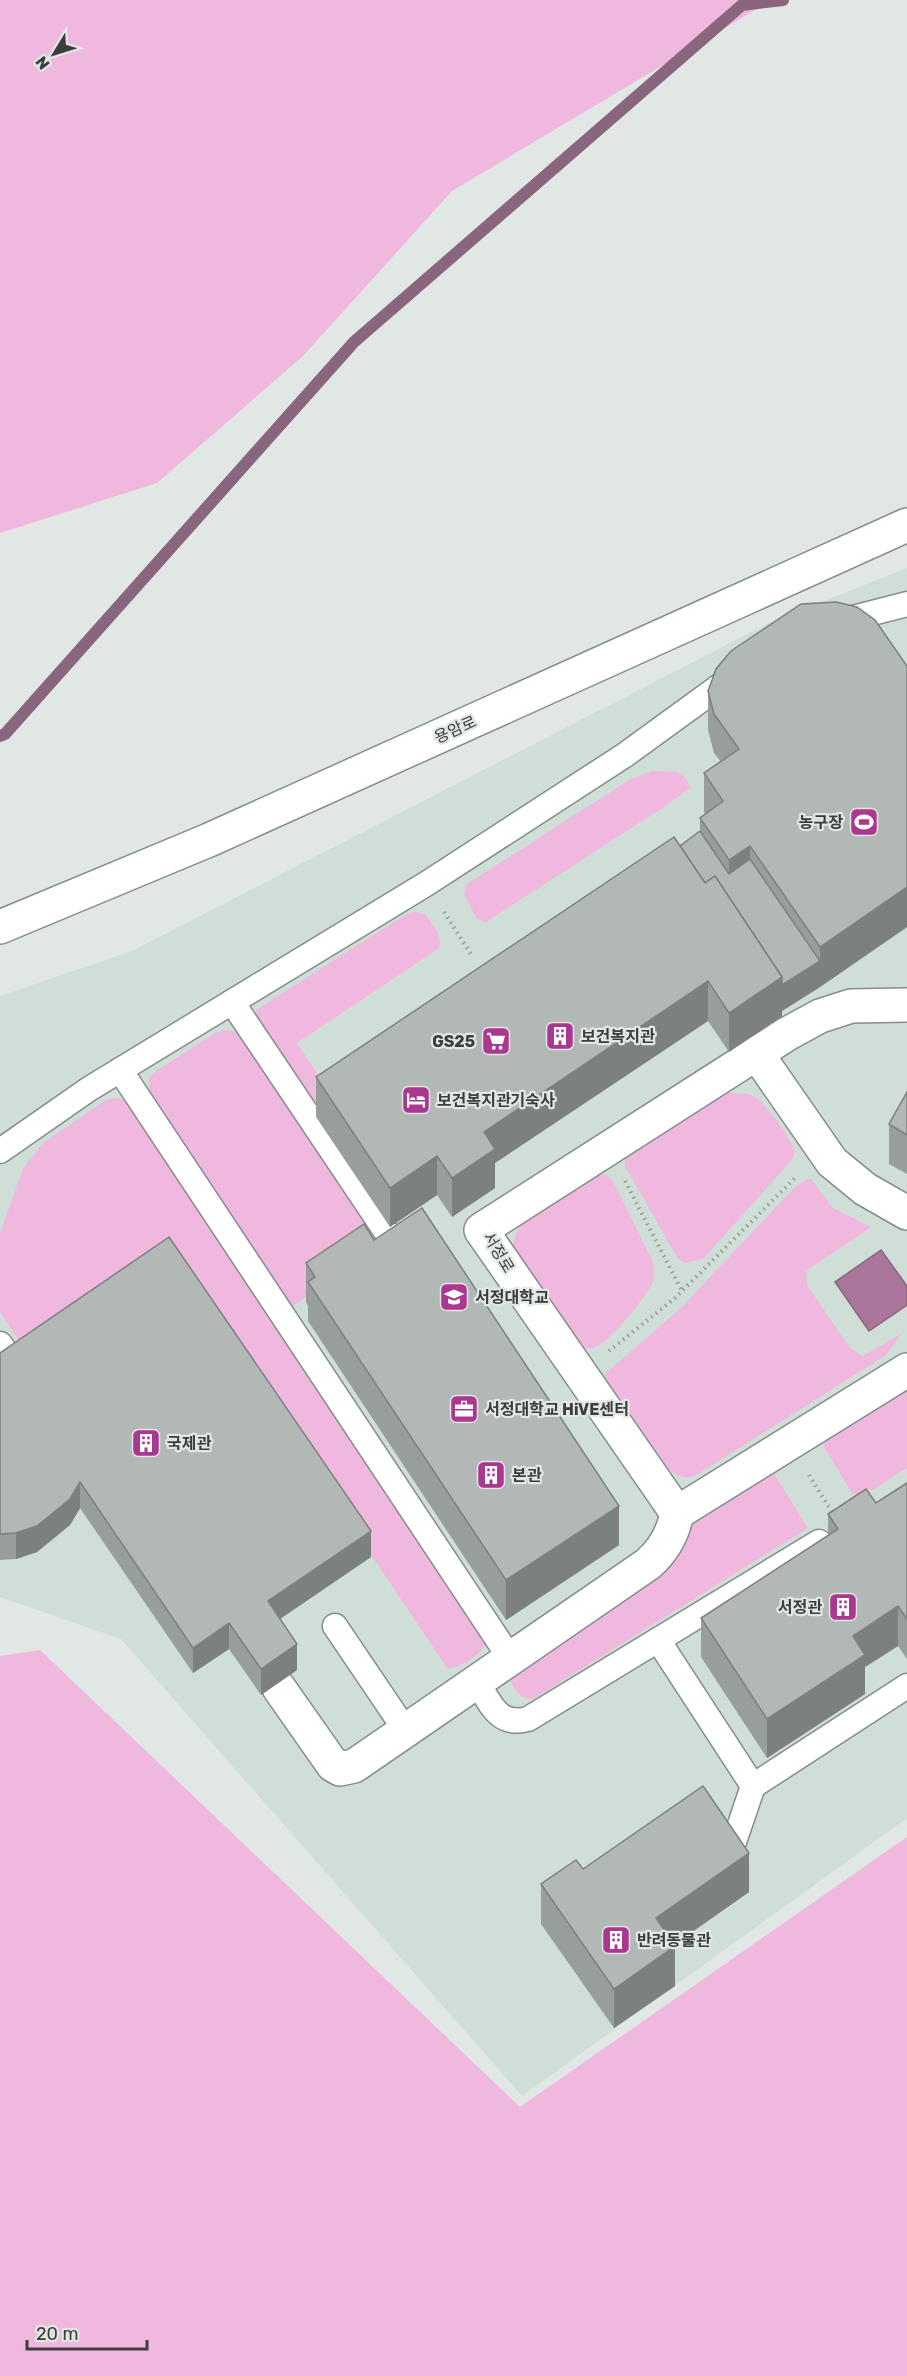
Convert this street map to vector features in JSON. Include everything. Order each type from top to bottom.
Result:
[{"type":"street","name":"용암로","points":[[0,927],[208,840],[907,525]]},
{"type":"street","name":"서정로","points":[[677,1513],[481,1230],[820,1016],[851,1006],[907,1005]]},
{"type":"street","points":[[757,1054],[822,1150],[848,1177],[907,1213]]},
{"type":"street","points":[[279,1688],[333,1766],[340,1769],[354,1766],[659,1554],[675,1527],[677,1513],[907,1370]]},
{"type":"lane","points":[[815,628],[907,604]]},
{"type":"lane","points":[[0,1151],[89,1089],[426,884],[625,755],[752,662]]},
{"type":"lane","points":[[232,1002],[395,1245]]},
{"type":"lane","points":[[120,1070],[510,1658]]},
{"type":"lane","points":[[0,1344],[16,1368]]},
{"type":"lane","points":[[477,1682],[496,1712],[504,1719],[517,1722],[528,1719],[842,1528]]},
{"type":"lane","points":[[335,1626],[406,1731]]},
{"type":"lane","points":[[658,1640],[753,1786]]},
{"type":"lane","points":[[734,1842],[753,1786],[907,1686]]},
{"type":"path","points":[[426,884],[471,954]]},
{"type":"path","points":[[608,1148],[682,1291]]},
{"type":"path","points":[[580,1373],[682,1291],[822,1150]]},
{"type":"path","points":[[790,1443],[842,1528]]},
{"type":"shaded area","points":[[0,0],[772,0],[452,191],[303,356],[157,483],[0,533]]},
{"type":"shaded area","name":"서정대학교","points":[[907,568],[907,1818],[522,2096],[121,1639],[0,1597],[0,996],[132,951],[769,623]]},
{"type":"shaded area","points":[[652,771],[678,772],[687,780],[690,788],[486,922],[477,919],[464,895],[467,884],[629,780]]},
{"type":"shaded area","points":[[414,912],[425,914],[434,926],[440,940],[438,949],[297,1043],[331,1095],[313,1110],[258,1024],[256,1010],[405,915]]},
{"type":"shaded area","points":[[225,1030],[246,1038],[384,1246],[291,1307],[150,1092],[149,1078],[153,1073],[215,1033]]},
{"type":"shaded area","points":[[724,1093],[745,1094],[757,1098],[779,1124],[790,1140],[795,1153],[790,1162],[703,1259],[685,1263],[678,1259],[625,1166],[625,1155]]},
{"type":"shaded area","points":[[115,1098],[125,1100],[132,1106],[488,1641],[476,1655],[464,1663],[447,1668],[171,1256],[26,1352],[0,1312],[0,1233],[23,1169],[43,1143],[106,1100]]},
{"type":"shaded area","points":[[598,1174],[607,1175],[613,1181],[652,1260],[654,1278],[628,1318],[600,1345],[589,1349],[579,1345],[512,1247],[518,1229],[524,1222]]},
{"type":"shaded area","points":[[807,1179],[811,1179],[833,1208],[871,1227],[806,1271],[807,1285],[850,1348],[863,1356],[902,1333],[886,1355],[698,1474],[687,1477],[677,1475],[670,1471],[605,1381],[606,1373],[681,1308],[794,1188]]},
{"type":"shaded area","points":[[881,1250],[907,1286],[907,1305],[869,1331],[835,1282]]},
{"type":"shaded area","points":[[907,1385],[907,1468],[861,1497],[852,1493],[824,1447],[825,1436]]},
{"type":"shaded area","points":[[771,1469],[808,1528],[533,1699],[528,1699],[517,1692],[509,1675],[687,1519]]},
{"type":"shaded area","points":[[40,1650],[520,2107],[907,1837],[907,2376],[0,2376],[0,1656]]},
{"type":"building","points":[[836,602],[857,607],[875,620],[907,666],[907,887],[820,947],[750,846],[729,860],[700,818],[723,801],[704,773],[739,749],[714,714],[708,691],[716,669],[731,651],[801,604]]},
{"type":"building","points":[[700,831],[729,874],[750,859],[820,961],[782,985],[782,977],[715,876],[705,883],[680,846]]},
{"type":"building","name":"보건복지관","points":[[674,837],[705,883],[715,876],[782,977],[729,1013],[708,981],[484,1132],[495,1149],[452,1178],[437,1156],[390,1188],[316,1077]]},
{"type":"building","points":[[907,1092],[907,1135],[889,1124]]},
{"type":"building","name":"본관","points":[[422,1208],[619,1506],[506,1580],[308,1282],[315,1277],[306,1263],[364,1224],[374,1240]]},
{"type":"building","name":"국제관","points":[[169,1237],[371,1531],[268,1601],[297,1644],[261,1669],[229,1623],[193,1648],[80,1482],[70,1499],[37,1526],[16,1533],[0,1534],[0,1353]]},
{"type":"building","name":"서정관","points":[[907,1483],[907,1619],[898,1606],[853,1636],[865,1655],[767,1719],[701,1618],[838,1529],[828,1514],[866,1489],[876,1503]]},
{"type":"building","points":[[703,1786],[749,1853],[656,1918],[675,1946],[614,1989],[541,1884],[576,1860],[583,1869]]},
{"type":"waterway","points":[[0,736],[5,734],[354,342],[742,5],[783,0]]},
{"type":"place","name":"농구장","points":[[864,822]]},
{"type":"place","name":"보건복지관","points":[[560,1036]]},
{"type":"place","name":"GS25","points":[[496,1041]]},
{"type":"place","name":"보건복지관기숙사","points":[[416,1100]]},
{"type":"place","name":"서정대학교","points":[[454,1297]]},
{"type":"place","name":"서정대학교 HiVE센터","points":[[464,1409]]},
{"type":"place","name":"국제관","points":[[146,1443]]},
{"type":"place","name":"본관","points":[[491,1475]]},
{"type":"place","name":"서정관","points":[[843,1607]]},
{"type":"place","name":"반려동물관","points":[[616,1940]]}]
